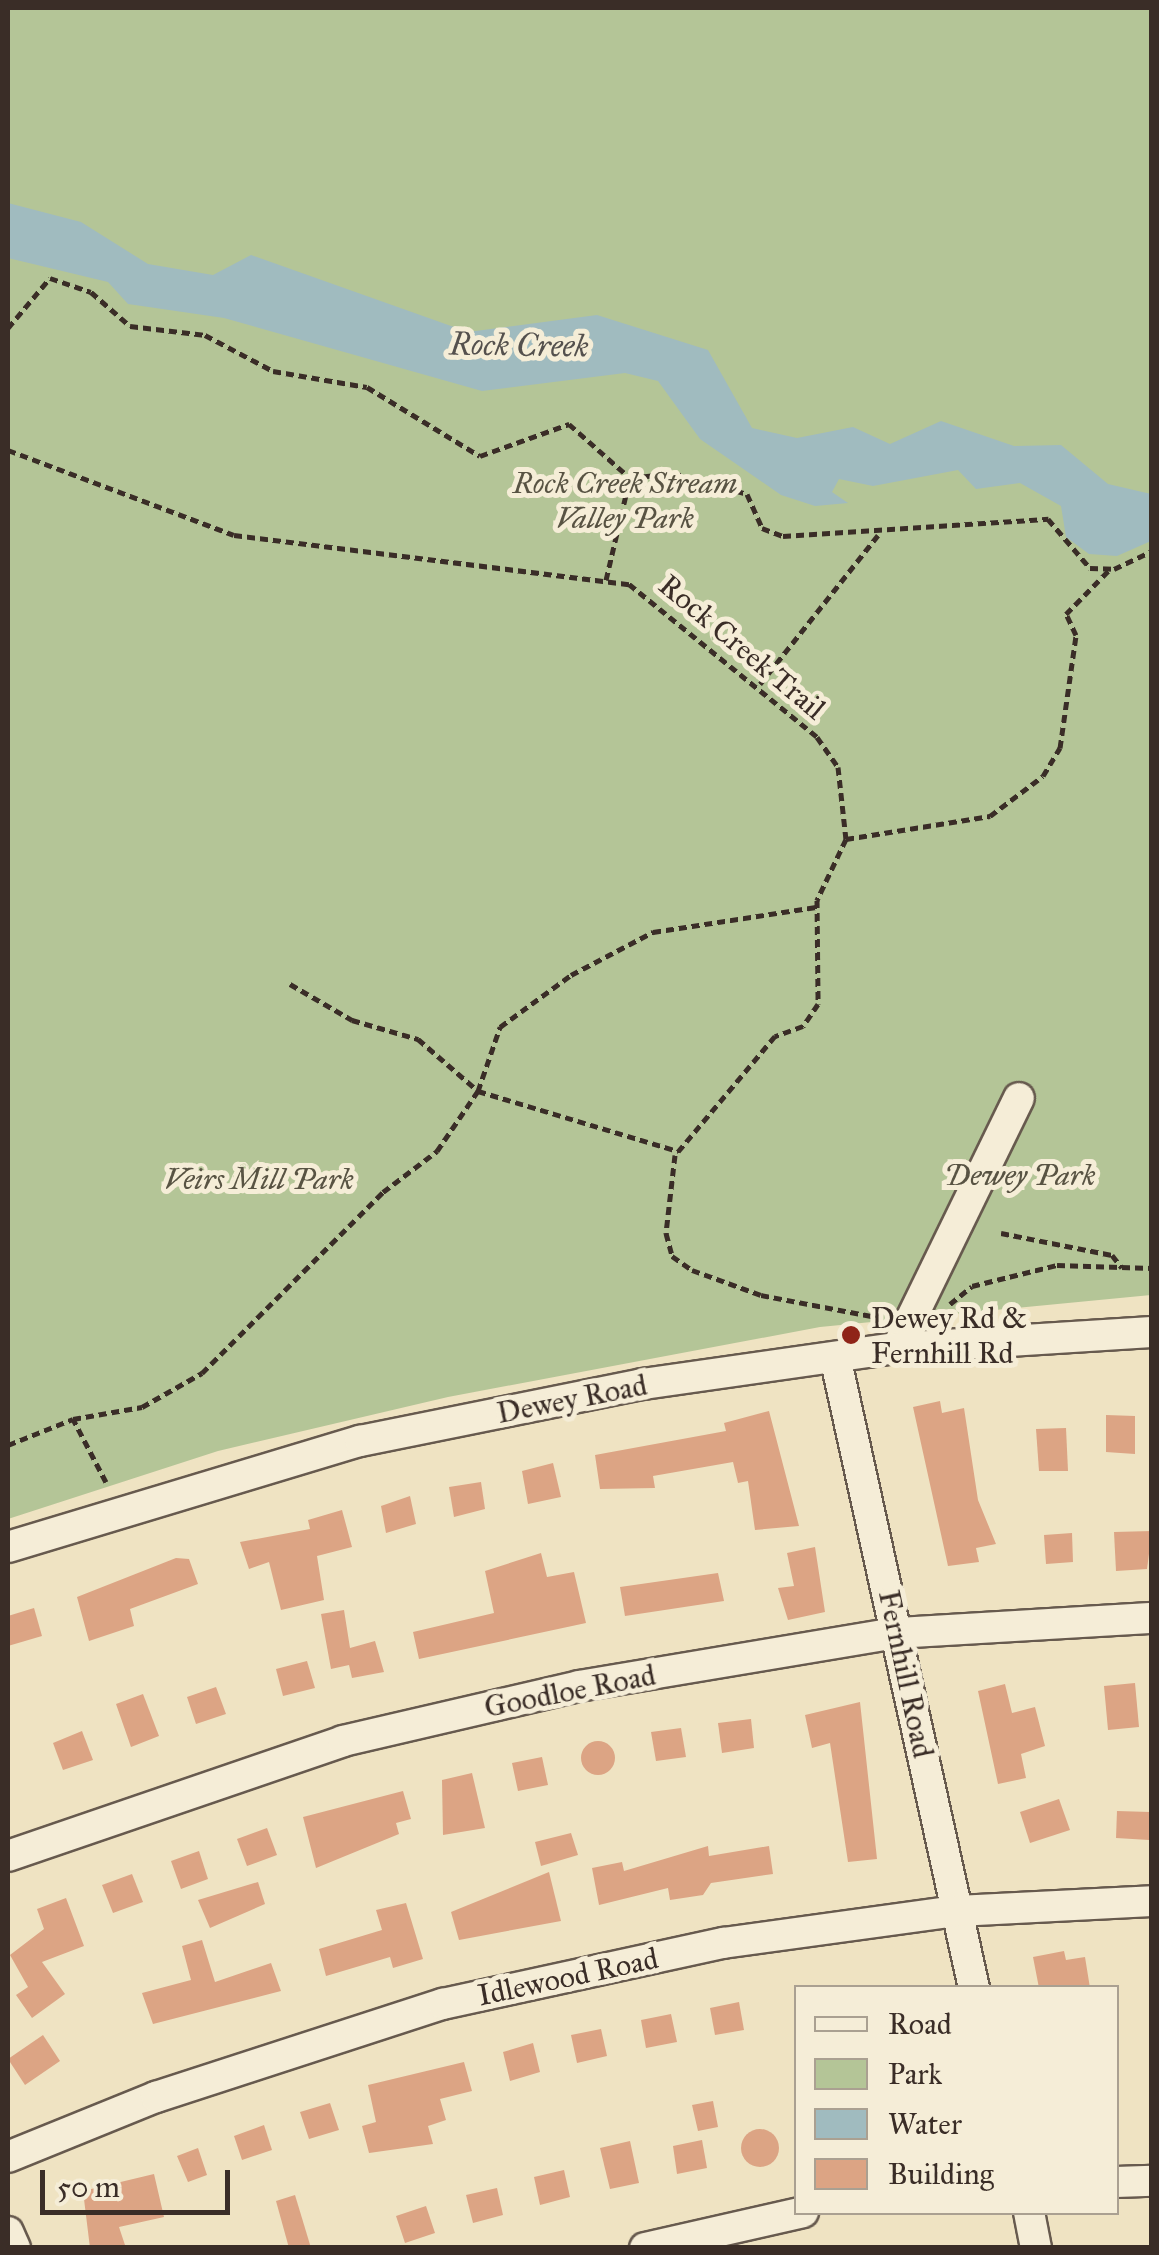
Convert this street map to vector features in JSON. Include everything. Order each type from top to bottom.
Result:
[{"type":"street","points":[[897,1334],[1020,1098]]},
{"type":"street","name":"Dewey Road","points":[[8,1546],[360,1441],[643,1384],[836,1360],[897,1334],[1152,1332]]},
{"type":"street","name":"Fernhill Road","points":[[836,1360],[973,1985]]},
{"type":"street","name":"Goodloe Road","points":[[8,1856],[343,1741],[579,1686],[897,1634],[1152,1618]]},
{"type":"street","name":"Idlewood Road","points":[[8,2157],[156,2097],[442,2004],[723,1944],[957,1912],[1152,1900]]},
{"type":"street","points":[[1119,2182],[1152,2181]]},
{"type":"street","points":[[645,2248],[709,2241],[794,2215]]},
{"type":"street","points":[[1029,2215],[1036,2248]]},
{"type":"street","points":[[8,2232],[14,2248]]},
{"type":"path","points":[[8,328],[50,278],[91,292],[130,326],[205,335],[273,371],[366,387],[480,456],[569,424],[630,478],[721,481],[747,494],[762,528],[783,536],[878,535],[1048,518],[1090,568],[1110,569]]},
{"type":"path","name":"Rock Creek Trail","points":[[8,450],[253,539],[606,580],[636,588],[760,684],[830,753],[846,839]]},
{"type":"path","points":[[606,580],[630,478]]},
{"type":"path","points":[[760,684],[878,535]]},
{"type":"path","points":[[897,1334],[761,1296],[672,1256],[666,1194],[678,1151],[774,1036],[803,1026],[818,1004],[816,907],[846,839],[990,816],[1042,776],[1060,748],[1075,648],[1066,614],[1110,569],[1152,551]]},
{"type":"path","points":[[8,1445],[73,1418],[142,1407],[202,1373],[437,1151],[478,1091],[500,1027],[571,974],[653,932],[816,907]]},
{"type":"path","points":[[290,984],[352,1020],[418,1040],[478,1091],[678,1151]]},
{"type":"path","points":[[1001,1233],[1112,1255],[1122,1268]]},
{"type":"path","points":[[939,1320],[972,1286],[1022,1271],[1152,1268]]},
{"type":"path","points":[[73,1418],[106,1482]]},
{"type":"green space","name":"Rock Creek Stream Valley Park","points":[[8,8],[1151,8],[1151,1295],[820,1327],[448,1397],[218,1451],[8,1519]]},
{"type":"water","name":"Rock Creek","points":[[8,203],[81,222],[148,264],[213,275],[251,255],[468,332],[597,315],[708,350],[752,428],[797,438],[853,427],[890,444],[941,421],[1014,446],[1061,445],[1108,484],[1151,494],[1151,541],[1117,556],[1089,554],[1066,537],[1061,506],[1020,483],[976,489],[958,470],[873,486],[839,479],[832,492],[848,503],[815,506],[781,495],[700,439],[658,381],[625,373],[482,391],[224,318],[128,304],[108,282],[8,258]]},
{"type":"building","points":[[940,1401],[942,1413],[964,1408],[978,1500],[996,1544],[976,1548],[979,1562],[948,1566],[913,1407]]},
{"type":"building","points":[[769,1411],[799,1526],[755,1530],[748,1481],[738,1483],[733,1462],[653,1476],[655,1488],[600,1489],[595,1455],[726,1431],[724,1423]]},
{"type":"building","points":[[1106,1415],[1135,1416],[1135,1454],[1106,1452]]},
{"type":"building","points":[[1066,1428],[1068,1471],[1039,1471],[1036,1429]]},
{"type":"building","points":[[553,1463],[561,1497],[528,1504],[522,1471]]},
{"type":"building","points":[[481,1482],[485,1509],[454,1517],[449,1487]]},
{"type":"building","points":[[410,1496],[416,1524],[386,1533],[381,1506]]},
{"type":"building","points":[[342,1510],[352,1547],[317,1556],[324,1600],[281,1610],[269,1562],[249,1569],[240,1542],[310,1529],[308,1520]]},
{"type":"building","points":[[1152,1531],[1147,1569],[1116,1571],[1114,1532]]},
{"type":"building","points":[[1072,1533],[1073,1562],[1046,1564],[1044,1535]]},
{"type":"building","points":[[815,1547],[825,1612],[788,1620],[778,1588],[794,1586],[787,1553]]},
{"type":"building","points":[[541,1553],[547,1577],[574,1572],[586,1623],[419,1659],[413,1632],[494,1613],[485,1571]]},
{"type":"building","points":[[176,1558],[189,1559],[198,1584],[130,1609],[134,1626],[89,1641],[77,1597]]},
{"type":"building","points":[[718,1573],[724,1601],[625,1616],[620,1587]]},
{"type":"building","points":[[34,1608],[42,1636],[8,1646],[8,1616]]},
{"type":"building","points":[[344,1610],[350,1648],[375,1641],[384,1672],[352,1678],[349,1665],[331,1669],[321,1614]]},
{"type":"building","points":[[307,1661],[315,1688],[283,1696],[276,1669]]},
{"type":"building","points":[[1135,1683],[1139,1727],[1108,1730],[1104,1686]]},
{"type":"building","points":[[1005,1684],[1012,1713],[1035,1707],[1045,1746],[1021,1754],[1026,1778],[998,1784],[978,1691]]},
{"type":"building","points":[[216,1687],[226,1714],[196,1724],[187,1697]]},
{"type":"building","points":[[143,1694],[159,1736],[131,1747],[116,1704]]},
{"type":"building","points":[[860,1702],[877,1859],[848,1862],[830,1743],[812,1748],[805,1715]]},
{"type":"building","points":[[751,1719],[754,1748],[722,1753],[718,1723]]},
{"type":"building","points":[[681,1728],[686,1757],[656,1761],[651,1732]]},
{"type":"building","points":[[82,1731],[93,1760],[63,1770],[53,1743]]},
{"type":"building","points":[[598,1741],[610,1746],[615,1758],[610,1770],[598,1775],[586,1770],[581,1758],[586,1746]]},
{"type":"building","points":[[542,1757],[548,1785],[518,1791],[512,1763]]},
{"type":"building","points":[[472,1773],[485,1828],[443,1835],[442,1780]]},
{"type":"building","points":[[403,1791],[411,1819],[396,1823],[399,1834],[316,1868],[303,1817]]},
{"type":"building","points":[[1059,1799],[1070,1830],[1030,1843],[1020,1812]]},
{"type":"building","points":[[1117,1811],[1150,1812],[1149,1840],[1116,1838]]},
{"type":"building","points":[[267,1828],[277,1855],[247,1866],[237,1839]]},
{"type":"building","points":[[571,1833],[578,1855],[541,1866],[535,1842]]},
{"type":"building","points":[[708,1846],[709,1856],[769,1846],[773,1874],[711,1883],[703,1895],[670,1900],[668,1888],[599,1905],[592,1868],[622,1862],[624,1871]]},
{"type":"building","points":[[199,1851],[208,1879],[181,1889],[171,1861]]},
{"type":"building","points":[[549,1872],[561,1921],[459,1940],[451,1912]]},
{"type":"building","points":[[132,1874],[143,1902],[113,1913],[102,1885]]},
{"type":"building","points":[[258,1882],[265,1904],[210,1928],[198,1900]]},
{"type":"building","points":[[66,1898],[84,1946],[42,1962],[65,1994],[32,2018],[16,1995],[28,1987],[10,1955],[44,1929],[37,1909]]},
{"type":"building","points":[[406,1903],[423,1959],[393,1968],[390,1957],[326,1976],[319,1949],[382,1930],[376,1910]]},
{"type":"building","points":[[202,1940],[215,1982],[271,1963],[281,1991],[153,2024],[142,1993],[191,1980],[182,1946]]},
{"type":"building","points":[[1064,1951],[1066,1960],[1085,1957],[1090,1985],[1038,1985],[1033,1957]]},
{"type":"building","points":[[739,2002],[744,2030],[715,2035],[710,2008]]},
{"type":"building","points":[[671,2014],[677,2042],[646,2048],[641,2020]]},
{"type":"building","points":[[601,2029],[607,2056],[577,2063],[571,2035]]},
{"type":"building","points":[[43,2035],[60,2061],[25,2085],[8,2059]]},
{"type":"building","points":[[533,2043],[540,2072],[510,2081],[503,2052]]},
{"type":"building","points":[[464,2062],[472,2091],[440,2099],[446,2120],[428,2126],[433,2144],[369,2153],[362,2126],[376,2122],[368,2085]]},
{"type":"building","points":[[713,2101],[718,2127],[698,2131],[692,2105]]},
{"type":"building","points":[[330,2103],[339,2130],[309,2139],[300,2112]]},
{"type":"building","points":[[264,2125],[272,2150],[242,2160],[234,2136]]},
{"type":"building","points":[[760,2129],[773,2135],[779,2148],[773,2161],[760,2167],[747,2161],[741,2148],[747,2135]]},
{"type":"building","points":[[702,2140],[707,2168],[677,2174],[673,2146]]},
{"type":"building","points":[[630,2141],[639,2183],[610,2189],[600,2148]]},
{"type":"building","points":[[198,2148],[207,2175],[188,2182],[177,2156]]},
{"type":"building","points":[[564,2170],[570,2197],[540,2205],[534,2177]]},
{"type":"building","points":[[154,2174],[164,2217],[119,2227],[126,2248],[90,2248],[83,2191]]},
{"type":"building","points":[[497,2188],[503,2215],[473,2223],[466,2195]]},
{"type":"building","points":[[295,2195],[311,2248],[289,2248],[276,2201]]},
{"type":"building","points":[[426,2206],[435,2233],[405,2243],[396,2216]]},
{"type":"place","name":"Dewey Rd & Fernhill Rd","points":[[851,1335]]},
{"type":"park label","name":"Dewey Park","points":[[1020,1175]]},
{"type":"park label","name":"Veirs Mill Park","points":[[259,1179]]}]
